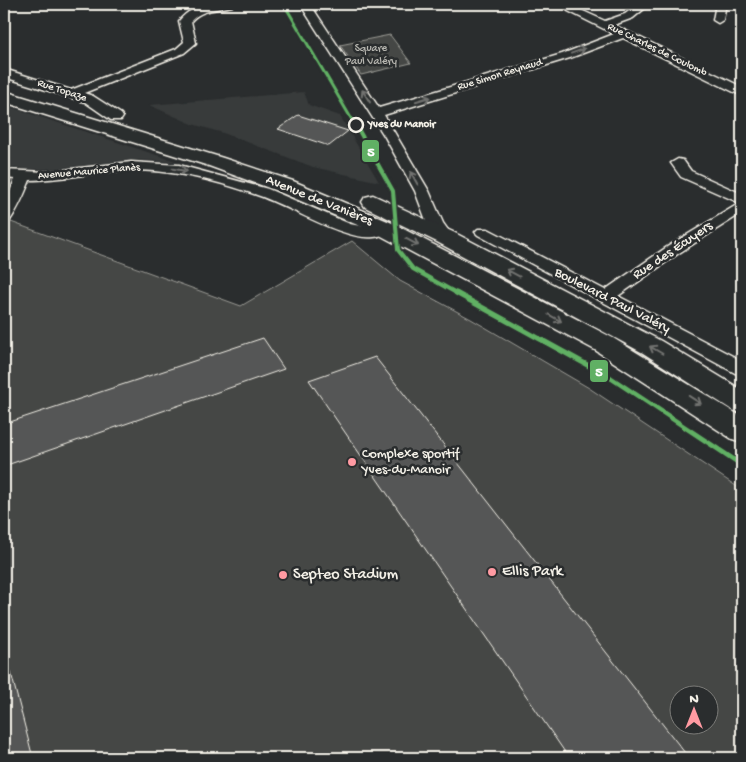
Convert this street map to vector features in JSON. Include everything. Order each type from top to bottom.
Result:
[{"type":"main road","name":"Avenue de Vanières","points":[[4,82],[305,176],[396,212],[652,347],[742,403]]},
{"type":"main road","name":"Avenue de Vanières","points":[[4,96],[216,162],[285,186],[378,230],[604,344],[742,431]]},
{"type":"street","points":[[74,93],[180,51],[190,43],[185,21],[187,17],[199,10],[228,4]]},
{"type":"street","points":[[306,4],[392,137],[422,191],[435,223],[445,237]]},
{"type":"street","points":[[605,25],[629,16],[645,4]]},
{"type":"street","points":[[718,20],[721,4]]},
{"type":"street","name":"Rue Charles de Coulomb","points":[[572,9],[742,92]]},
{"type":"street","name":"Rue Simon Reynaud","points":[[376,113],[566,56],[623,34]]},
{"type":"street","name":"Rue Topaze","points":[[4,72],[89,98],[116,117]]},
{"type":"street","points":[[678,163],[686,174],[742,199]]},
{"type":"street","name":"Avenue Maurice Planès","points":[[4,174],[46,176],[132,166],[179,169],[263,192],[346,228],[378,230]]},
{"type":"street","points":[[4,219],[13,204],[24,176]]},
{"type":"street","name":"Rue des Écuyers","points":[[606,297],[689,240],[742,207]]},
{"type":"street","name":"Boulevard Paul Valéry","points":[[483,232],[742,369]]},
{"type":"shaded area","points":[[304,92],[309,105],[340,116],[379,182],[313,167],[223,133],[192,124],[149,105]]},
{"type":"shaded area","points":[[4,105],[178,162],[138,160],[30,170],[4,167]]},
{"type":"green space","name":"Square Paul Valéry","points":[[390,35],[411,63],[361,75],[340,45]]},
{"type":"green space","name":"Complexe sportif Yves-du-Manoir","points":[[11,222],[241,306],[352,241],[400,281],[471,319],[589,388],[742,490],[742,758],[4,758],[4,229]]},
{"type":"building","points":[[298,115],[348,131],[329,146],[278,129]]},
{"type":"building","points":[[263,338],[284,369],[4,466],[4,424]]},
{"type":"building","name":"Ellis Park","points":[[375,357],[668,731],[668,734],[670,734],[689,758],[569,758],[309,380]]},
{"type":"building","points":[[4,669],[10,669],[33,758],[4,758]]},
{"type":"transit line","name":"5","points":[[284,4],[389,182],[393,191],[398,250],[413,269],[611,378],[742,465]]},
{"type":"place","name":"Yves du Manoir","points":[[356,125]]},
{"type":"place","name":"Complexe sportif Yves-du-Manoir","points":[[352,462]]},
{"type":"place","name":"Ellis Park","points":[[492,572]]},
{"type":"place","name":"Septeo Stadium","points":[[283,575]]}]
